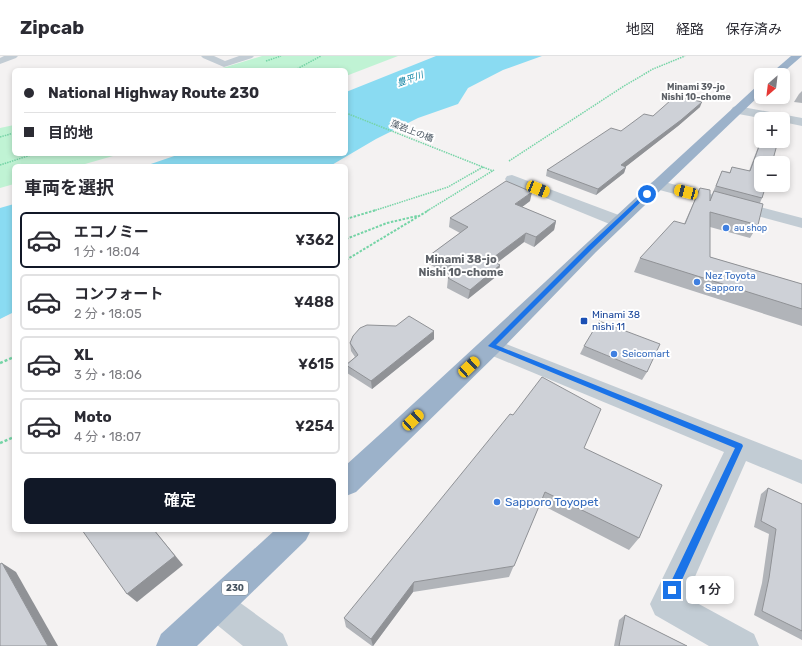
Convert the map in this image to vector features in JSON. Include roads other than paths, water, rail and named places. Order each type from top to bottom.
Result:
[{"type":"highway","points":[[782,68],[797,56]]},
{"type":"highway","points":[[348,481],[491,346],[618,221],[754,94]]},
{"type":"highway","name":"230","points":[[173,646],[294,532]]},
{"type":"street","points":[[0,61],[13,56]]},
{"type":"street","points":[[206,56],[224,64],[249,56]]},
{"type":"street","points":[[737,110],[802,122]]},
{"type":"street","points":[[512,179],[618,221]]},
{"type":"street","points":[[657,185],[802,223]]},
{"type":"street","points":[[491,346],[802,472]]},
{"type":"street","points":[[740,446],[666,604],[742,646]]},
{"type":"street","points":[[217,604],[271,646]]},
{"type":"water","name":"豊平川","points":[[436,56],[542,56],[503,70],[468,88],[458,104],[418,118],[376,139],[348,155],[348,91]]},
{"type":"water","points":[[174,156],[347,156],[333,164],[151,164]]},
{"type":"water","points":[[12,205],[12,313],[0,319],[0,208]]},
{"type":"place","name":"au shop","points":[[726,228]]},
{"type":"place","name":"Nez Toyota Sapporo","points":[[697,282]]},
{"type":"place","name":"Minami 38 nishi 11","points":[[584,321]]},
{"type":"place","name":"Seicomart","points":[[614,354]]},
{"type":"place","name":"Sapporo Toyopet","points":[[497,502]]},
{"type":"district","name":"Minami 39-jo Nishi 10-chome","points":[[696,92]]},
{"type":"district","name":"Minami 38-jo Nishi 10-chome","points":[[461,265]]}]
